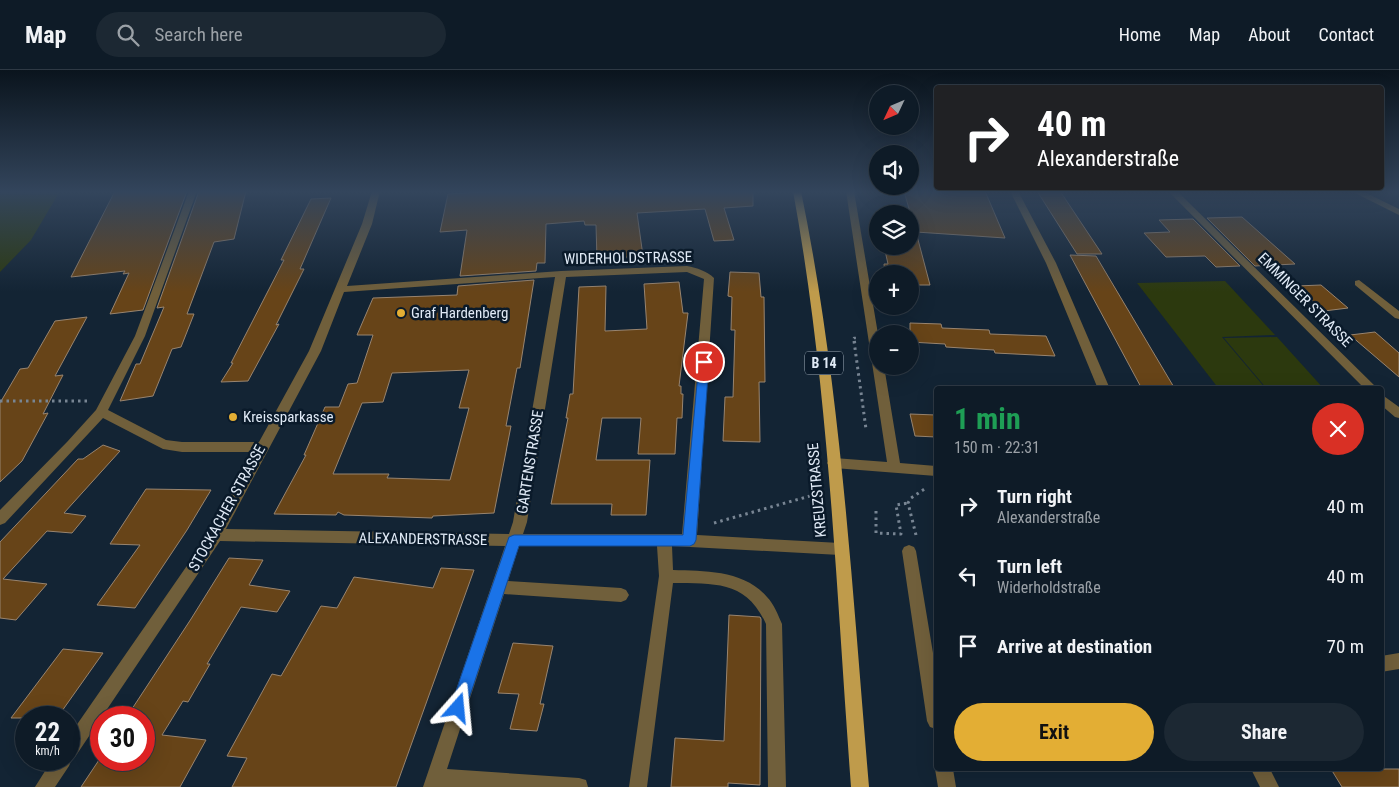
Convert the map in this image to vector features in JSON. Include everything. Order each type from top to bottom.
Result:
[{"type":"main road","name":"KREUZSTRASSE","points":[[804,224],[822,341],[834,463],[860,787]]},
{"type":"street","points":[[0,519],[72,446],[104,406],[140,336],[181,224]]},
{"type":"street","name":"STOCKACHER STRASSE","points":[[80,735],[216,535],[314,351],[342,289],[367,224]]},
{"type":"street","points":[[855,224],[894,467]]},
{"type":"street","points":[[1031,224],[1051,263],[1103,386]]},
{"type":"street","name":"EMMINGER STRASSE","points":[[1206,224],[1369,386]]},
{"type":"street","name":"WIDERHOLDSTRASSE","points":[[342,289],[561,274],[686,269],[696,271],[709,278],[690,540]]},
{"type":"street","name":"GARTENSTRASSE","points":[[434,782],[520,522],[561,274]]},
{"type":"street","points":[[1359,283],[1399,316]]},
{"type":"street","points":[[1384,401],[1399,414]]},
{"type":"street","points":[[104,406],[163,444],[182,447],[262,447]]},
{"type":"street","points":[[834,463],[934,471]]},
{"type":"street","name":"ALEXANDERSTRASSE","points":[[216,535],[514,540],[690,540],[840,550]]},
{"type":"street","points":[[638,787],[666,576],[664,540]]},
{"type":"street","points":[[909,551],[934,708]]},
{"type":"street","points":[[666,576],[723,580],[748,587],[763,601],[774,624],[777,787]]},
{"type":"street","points":[[498,587],[621,596]]},
{"type":"street","points":[[1384,664],[1399,661]]},
{"type":"street","points":[[44,787],[55,771]]},
{"type":"street","points":[[944,771],[947,787]]},
{"type":"street","points":[[1261,771],[1270,787]]},
{"type":"street","points":[[434,782],[579,787]]},
{"type":"path","points":[[0,401],[104,406]]},
{"type":"path","points":[[909,551],[918,544],[908,503],[911,498],[932,483],[934,471]]},
{"type":"path","points":[[690,540],[708,524],[810,496]]},
{"type":"path","points":[[876,512],[876,533],[901,534],[896,505],[908,503]]},
{"type":"green space","points":[[0,224],[40,224],[31,240],[0,272]]},
{"type":"green space","points":[[1225,281],[1275,335],[1222,337],[1263,386],[1217,386],[1137,283]]},
{"type":"green space","points":[[1277,337],[1321,386],[1264,386],[1224,338]]},
{"type":"building","points":[[98,224],[175,224],[143,310],[110,314],[129,273],[123,274],[125,271],[71,277]]},
{"type":"building","points":[[187,224],[238,224],[234,239],[214,242],[187,314],[194,314],[181,347],[172,349],[153,396],[120,401],[136,364],[140,364],[164,307],[157,308]]},
{"type":"building","points":[[298,224],[319,224],[300,269],[304,269],[276,325],[279,324],[248,381],[221,382],[233,363],[231,363],[284,260],[281,260]]},
{"type":"building","points":[[442,224],[546,224],[545,263],[537,263],[536,271],[460,276],[467,230],[440,232]]},
{"type":"building","points":[[639,224],[643,256],[597,259],[596,225],[585,225]]},
{"type":"building","points":[[709,224],[729,224],[734,240],[714,241]]},
{"type":"building","points":[[919,224],[999,224],[1005,238],[919,232]]},
{"type":"building","points":[[1058,224],[1082,224],[1102,254],[1077,254]]},
{"type":"building","points":[[1163,224],[1198,224],[1240,266],[1216,267],[1205,256],[1166,257],[1144,233],[1170,232]]},
{"type":"building","points":[[1213,224],[1250,224],[1295,264],[1255,266]]},
{"type":"building","points":[[919,243],[930,285],[919,285],[919,265],[884,265],[888,264],[886,255],[919,255]]},
{"type":"building","points":[[1070,255],[1096,256],[1173,386],[1140,386]]},
{"type":"building","points":[[730,272],[759,273],[761,297],[764,297],[765,382],[759,382],[760,442],[723,441],[725,397],[733,397],[735,330],[731,330],[732,297],[728,296]]},
{"type":"building","points":[[534,280],[520,368],[517,368],[506,426],[511,426],[494,513],[433,516],[432,518],[344,515],[338,512],[336,515],[274,514],[306,455],[304,455],[325,407],[339,407],[348,384],[357,383],[373,335],[357,335],[373,298],[457,295],[458,286]],"holes":[[[469,370],[459,408],[469,408],[450,480],[387,478],[389,474],[333,474],[362,403],[383,402],[392,373]]]},
{"type":"building","points":[[679,282],[683,313],[688,313],[679,386],[681,386],[681,394],[683,394],[682,418],[677,418],[675,454],[638,454],[641,418],[602,418],[596,460],[650,460],[646,515],[611,515],[612,504],[551,504],[568,418],[566,418],[570,394],[573,394],[579,287],[606,286],[605,331],[647,329],[644,284]]},
{"type":"building","points":[[1321,285],[1348,308],[1324,311],[1296,286]]},
{"type":"building","points":[[87,317],[55,376],[63,375],[43,414],[48,413],[22,461],[0,482],[0,403],[20,369],[28,368],[55,321]]},
{"type":"building","points":[[910,323],[941,324],[942,328],[989,330],[990,334],[1046,336],[1055,356],[995,353],[994,350],[946,347],[945,344],[919,343],[919,325],[910,325]]},
{"type":"building","points":[[1375,332],[1399,353],[1399,377],[1350,335]]},
{"type":"building","points":[[910,414],[934,415],[934,437],[915,436]]},
{"type":"building","points":[[103,445],[120,451],[64,513],[86,516],[72,533],[47,531],[3,579],[47,584],[16,620],[0,618],[0,542],[78,459],[83,459]]},
{"type":"building","points":[[146,489],[211,490],[135,608],[97,605],[140,545],[110,544]]},
{"type":"building","points":[[229,558],[263,560],[249,585],[290,591],[277,612],[241,607],[207,664],[210,664],[188,702],[183,701],[162,735],[206,740],[180,787],[81,787],[92,771],[155,771],[155,706],[134,706]]},
{"type":"building","points":[[441,568],[474,570],[396,787],[232,787],[247,758],[227,756],[272,674],[281,676],[321,606],[337,608],[354,577],[433,588]]},
{"type":"building","points":[[729,615],[760,617],[761,619],[760,785],[728,783],[728,787],[671,787],[675,738],[724,741]]},
{"type":"building","points":[[513,643],[553,646],[540,704],[544,704],[537,731],[510,729],[519,694],[498,693]]},
{"type":"building","points":[[63,649],[103,653],[65,706],[20,706]]},
{"type":"building","points":[[1384,769],[1399,769],[1399,787],[1342,787],[1332,771],[1384,771]]},
{"type":"place","name":"Graf Hardenberg","points":[[401,313]]},
{"type":"place","name":"Kreissparkasse","points":[[233,417]]},
{"type":"route","points":[[458,708],[514,540],[690,540],[704,362]]}]
